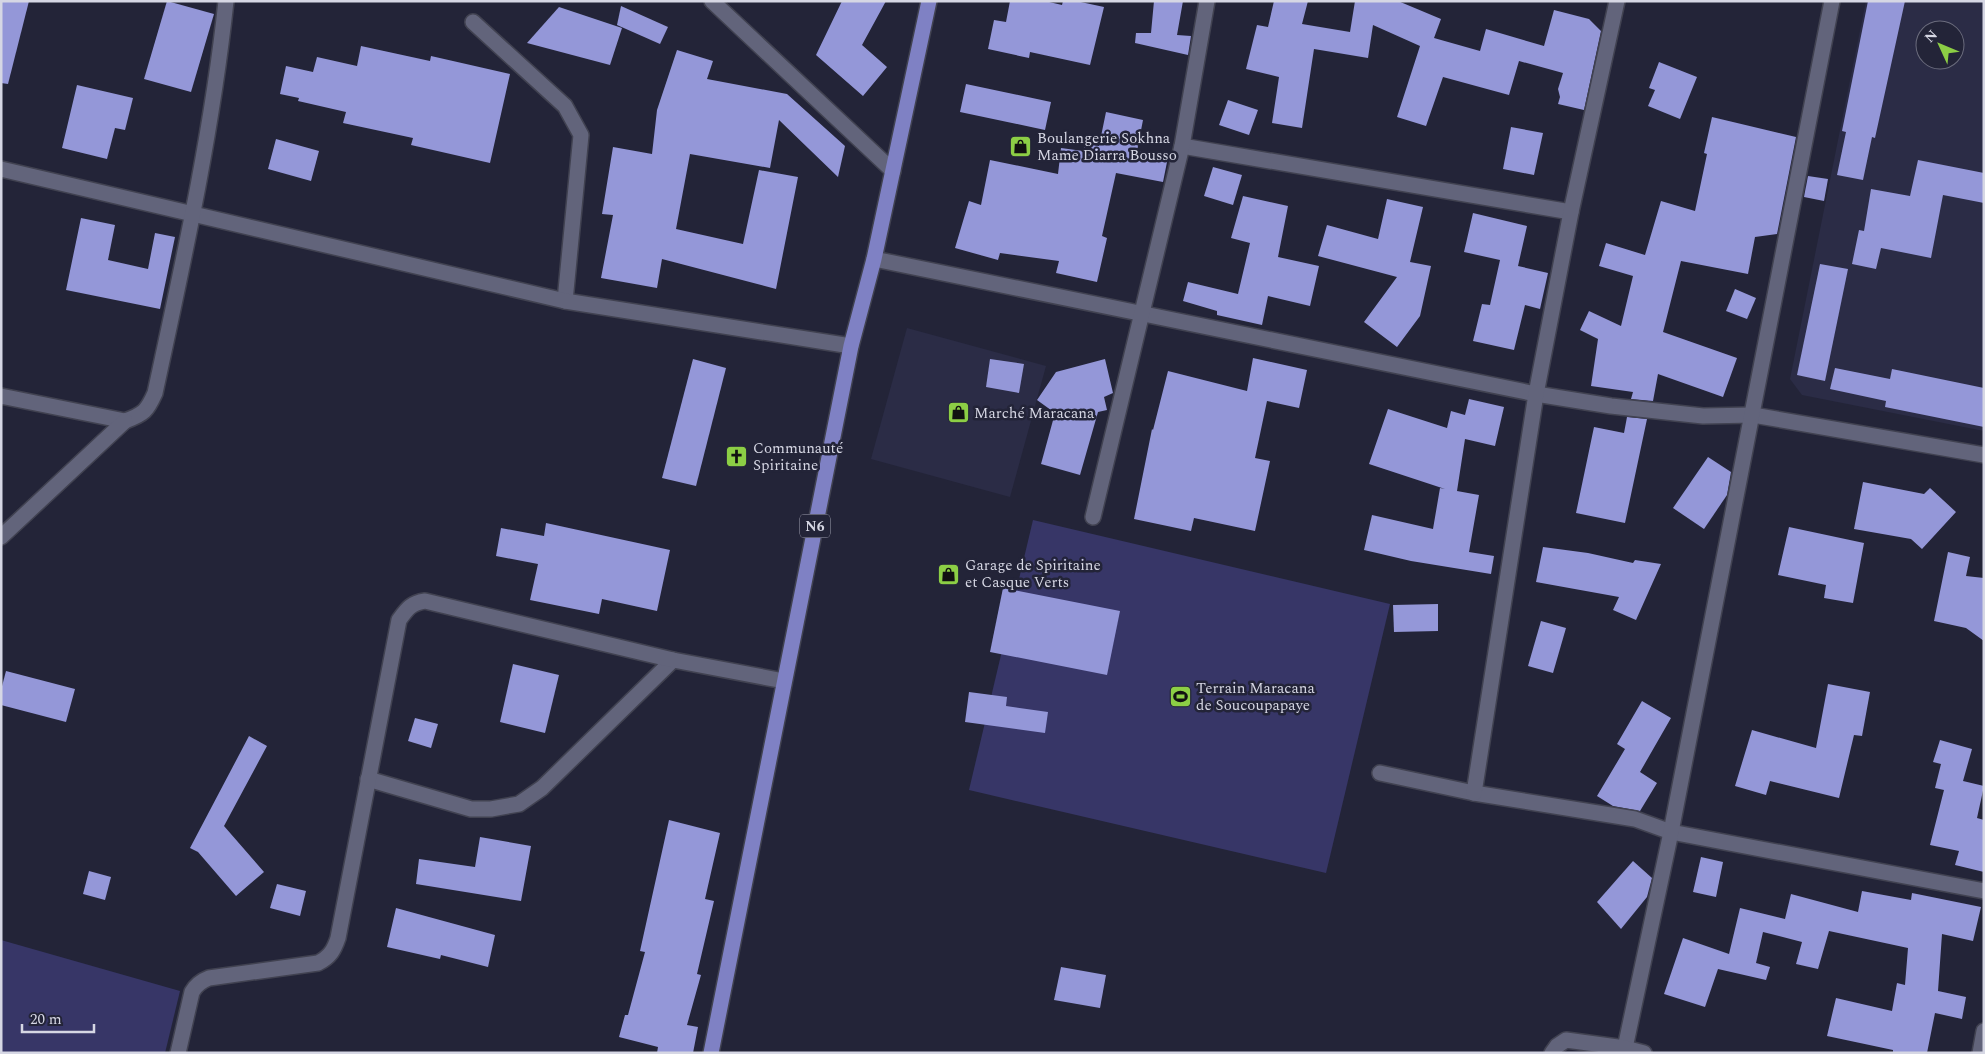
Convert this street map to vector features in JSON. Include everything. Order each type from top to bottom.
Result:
[{"type":"main road","name":"N6","points":[[711,1053],[851,346],[874,259],[929,1]]},
{"type":"street","points":[[1,537],[125,421],[138,417],[148,410],[155,392],[194,214],[220,53],[226,1]]},
{"type":"street","points":[[712,1],[893,171]]},
{"type":"street","points":[[1093,517],[1182,146],[1207,1]]},
{"type":"street","points":[[1474,793],[1536,394],[1571,212],[1617,1]]},
{"type":"street","points":[[1625,1048],[1671,832],[1832,1]]},
{"type":"street","points":[[473,22],[565,106],[581,135],[565,301]]},
{"type":"street","points":[[1182,146],[1571,212]]},
{"type":"street","points":[[1,169],[565,301],[851,346]]},
{"type":"street","points":[[874,259],[1536,394],[1611,406],[1703,416],[1753,415],[1984,454]]},
{"type":"street","points":[[1,396],[125,421]]},
{"type":"street","points":[[178,1053],[192,992],[202,981],[209,978],[318,963],[327,958],[333,951],[338,938],[399,620],[407,608],[415,602],[425,601],[673,660],[784,681]]},
{"type":"street","points":[[368,779],[471,809],[491,809],[519,804],[542,788],[673,660]]},
{"type":"street","points":[[1380,773],[1474,793],[1634,819],[1671,832],[1984,891]]},
{"type":"street","points":[[1980,1053],[1984,1032]]},
{"type":"street","points":[[1552,1053],[1557,1046],[1566,1040],[1625,1048],[1644,1053]]},
{"type":"shaded area","points":[[1866,1],[1984,1],[1984,431],[1802,395],[1790,379]]},
{"type":"shaded area","name":"Marché Maracana","points":[[907,328],[1046,366],[1010,497],[871,459]]},
{"type":"shaded area","name":"Terrain Maracana de Soucoupapaye","points":[[1033,520],[1390,604],[1326,873],[969,790]]},
{"type":"shaded area","points":[[1,940],[180,991],[165,1053],[1,1053]]},
{"type":"building","points":[[1,1],[29,1],[8,84],[1,83]]},
{"type":"building","points":[[167,1],[214,14],[191,92],[144,79]]},
{"type":"building","points":[[842,1],[886,1],[862,45],[887,67],[863,96],[816,55]]},
{"type":"building","points":[[1010,1],[1045,1],[1062,5],[1063,1],[1076,1],[1104,7],[1090,65],[1030,52],[1029,58],[988,49],[994,20],[1006,22]]},
{"type":"building","points":[[1154,1],[1183,1],[1177,35],[1191,36],[1188,55],[1135,43],[1136,33],[1151,33]]},
{"type":"building","points":[[1274,1],[1308,1],[1302,24],[1350,32],[1355,1],[1398,1],[1441,19],[1434,38],[1480,51],[1486,29],[1544,46],[1554,10],[1589,19],[1601,31],[1584,110],[1558,104],[1560,97],[1558,89],[1563,73],[1519,61],[1509,95],[1443,77],[1426,126],[1397,117],[1420,46],[1373,25],[1368,58],[1314,49],[1302,128],[1272,123],[1279,77],[1246,69],[1257,25],[1268,27]]},
{"type":"building","points":[[1868,1],[1905,1],[1875,138],[1872,137],[1863,180],[1837,175],[1846,132],[1842,131]]},
{"type":"building","points":[[621,6],[668,27],[660,44],[617,25]]},
{"type":"building","points":[[559,7],[622,28],[610,65],[527,43]]},
{"type":"building","points":[[361,46],[430,61],[431,56],[510,74],[490,163],[411,145],[413,138],[343,123],[346,112],[298,101],[299,98],[280,94],[286,66],[313,72],[317,57],[357,66]]},
{"type":"building","points":[[677,50],[713,61],[707,79],[787,94],[845,146],[838,177],[779,120],[770,168],[690,154],[676,229],[743,244],[759,170],[798,177],[776,289],[662,259],[657,288],[601,278],[613,215],[602,214],[613,147],[652,154],[657,110]]},
{"type":"building","points":[[1659,62],[1697,77],[1680,119],[1648,106],[1655,90],[1649,88]]},
{"type":"building","points":[[966,84],[1051,102],[1045,130],[960,112]]},
{"type":"building","points":[[77,85],[133,98],[125,130],[115,128],[107,159],[62,148]]},
{"type":"building","points":[[1228,100],[1258,110],[1249,135],[1219,125]]},
{"type":"building","points":[[1106,112],[1143,120],[1137,151],[1168,157],[1163,182],[1116,173],[1102,236],[1107,238],[1097,282],[1056,273],[1059,261],[1000,253],[998,260],[955,248],[969,201],[981,205],[990,160],[1058,174],[1061,148],[1083,151],[1085,144],[1099,146]]},
{"type":"building","points":[[1712,117],[1796,137],[1777,234],[1755,237],[1748,274],[1681,261],[1663,332],[1737,358],[1723,397],[1658,374],[1653,401],[1631,399],[1633,392],[1591,386],[1598,339],[1580,330],[1589,311],[1621,326],[1633,276],[1599,266],[1606,243],[1645,255],[1661,201],[1695,211],[1707,154],[1704,153]]},
{"type":"building","points":[[1511,127],[1543,133],[1534,175],[1503,169]]},
{"type":"building","points":[[276,139],[319,151],[311,181],[268,169]]},
{"type":"building","points":[[1918,160],[1984,173],[1984,203],[1943,195],[1931,258],[1881,248],[1876,269],[1852,264],[1859,230],[1864,231],[1871,189],[1910,196]]},
{"type":"building","points":[[1213,167],[1242,175],[1233,205],[1204,196]]},
{"type":"building","points":[[1808,176],[1828,179],[1824,201],[1804,197]]},
{"type":"building","points":[[1243,196],[1288,206],[1278,257],[1319,266],[1310,306],[1268,296],[1262,325],[1217,315],[1217,311],[1183,301],[1188,282],[1238,294],[1250,243],[1231,238]]},
{"type":"building","points":[[1387,199],[1423,207],[1410,262],[1431,266],[1420,316],[1397,347],[1364,322],[1397,277],[1318,256],[1327,225],[1378,239]]},
{"type":"building","points":[[1473,213],[1527,226],[1518,266],[1548,273],[1540,309],[1525,305],[1514,350],[1473,341],[1482,304],[1490,305],[1500,260],[1464,252]]},
{"type":"building","points":[[81,218],[115,225],[108,260],[148,269],[155,233],[175,237],[160,309],[66,290]]},
{"type":"building","points":[[1820,264],[1848,269],[1825,381],[1797,375]]},
{"type":"building","points":[[1735,289],[1756,298],[1747,319],[1726,311]]},
{"type":"building","points":[[1253,358],[1307,370],[1299,408],[1267,401],[1255,458],[1270,461],[1255,531],[1194,518],[1191,531],[1134,519],[1152,429],[1168,371],[1247,391]]},
{"type":"building","points":[[693,359],[726,368],[696,486],[662,478]]},
{"type":"building","points":[[990,359],[1024,364],[1019,393],[986,387]]},
{"type":"building","points":[[1105,359],[1113,393],[1104,397],[1107,410],[1098,412],[1080,475],[1041,464],[1055,413],[1037,400],[1056,372]]},
{"type":"building","points":[[1835,368],[1890,379],[1892,369],[1984,388],[1984,427],[1885,407],[1886,401],[1830,389]]},
{"type":"building","points":[[1469,399],[1504,407],[1495,446],[1465,439],[1457,491],[1479,495],[1469,552],[1494,556],[1491,574],[1411,561],[1364,550],[1372,515],[1433,529],[1440,488],[1445,489],[1369,464],[1388,409],[1447,428],[1451,411],[1465,415]]},
{"type":"building","points":[[1627,417],[1647,419],[1625,523],[1576,513],[1594,427],[1624,433]]},
{"type":"building","points":[[1708,457],[1731,472],[1727,495],[1704,529],[1673,508]]},
{"type":"building","points":[[1863,482],[1924,494],[1930,488],[1956,512],[1922,549],[1911,539],[1854,529]]},
{"type":"building","points":[[546,523],[670,550],[657,611],[602,599],[599,614],[530,600],[538,564],[496,556],[501,528],[544,536]]},
{"type":"building","points":[[1789,527],[1864,543],[1853,603],[1824,598],[1826,585],[1778,575]]},
{"type":"building","points":[[1543,547],[1588,553],[1633,563],[1635,560],[1661,564],[1636,620],[1613,610],[1619,597],[1536,582]]},
{"type":"building","points":[[1948,552],[1970,557],[1966,576],[1984,578],[1984,641],[1966,628],[1934,621]]},
{"type":"building","points":[[1003,588],[1120,611],[1107,675],[990,652]]},
{"type":"building","points":[[1438,604],[1438,631],[1394,632],[1393,605]]},
{"type":"building","points":[[1541,621],[1566,628],[1553,673],[1528,666]]},
{"type":"building","points":[[513,664],[559,675],[545,733],[500,722]]},
{"type":"building","points":[[6,671],[75,689],[66,722],[1,705],[1,690]]},
{"type":"building","points":[[1828,684],[1870,692],[1862,736],[1854,735],[1839,798],[1770,781],[1766,795],[1735,786],[1752,730],[1816,748]]},
{"type":"building","points":[[969,692],[1007,697],[1006,706],[1048,712],[1045,733],[965,722]]},
{"type":"building","points":[[1642,701],[1671,718],[1640,772],[1657,783],[1640,811],[1613,806],[1597,796],[1625,749],[1617,744]]},
{"type":"building","points":[[415,718],[438,724],[431,748],[408,741]]},
{"type":"building","points":[[249,736],[267,746],[224,826],[264,872],[236,896],[198,852],[190,848]]},
{"type":"building","points":[[1940,740],[1972,749],[1963,781],[1984,786],[1977,818],[1984,820],[1984,872],[1955,865],[1959,851],[1930,845],[1944,790],[1935,788],[1941,764],[1933,762]]},
{"type":"building","points":[[669,820],[720,833],[705,899],[714,901],[697,974],[701,975],[687,1025],[698,1027],[693,1053],[657,1053],[658,1047],[619,1037],[625,1015],[628,1015],[645,952],[640,951]]},
{"type":"building","points":[[480,837],[531,846],[521,901],[416,884],[419,859],[475,867]]},
{"type":"building","points":[[1701,857],[1723,862],[1716,897],[1693,892]]},
{"type":"building","points":[[1633,861],[1652,878],[1647,897],[1621,929],[1597,902]]},
{"type":"building","points":[[89,871],[111,877],[105,900],[83,894]]},
{"type":"building","points":[[277,884],[306,891],[300,916],[270,908]]},
{"type":"building","points":[[1862,891],[1911,900],[1912,893],[1981,907],[1973,941],[1942,934],[1938,991],[1966,997],[1962,1019],[1935,1013],[1927,1053],[1893,1053],[1893,1050],[1827,1036],[1836,998],[1892,1011],[1897,983],[1905,985],[1908,948],[1829,931],[1818,969],[1796,964],[1802,942],[1763,932],[1756,963],[1770,967],[1766,980],[1718,969],[1705,1007],[1664,994],[1683,938],[1729,954],[1740,908],[1785,919],[1791,894],[1858,912]]},
{"type":"building","points":[[396,908],[495,935],[488,967],[441,955],[440,959],[387,947]]},
{"type":"building","points":[[1061,967],[1106,975],[1100,1008],[1054,1000]]},
{"type":"place","name":"Boulangerie Sokhna Mame Diarra Bousso","points":[[1021,147]]},
{"type":"place","name":"Marché Maracana","points":[[958,413]]},
{"type":"place","name":"Communauté Spiritaine","points":[[737,457]]},
{"type":"place","name":"Garage de Spiritaine et Casque Verts","points":[[949,574]]},
{"type":"place","name":"Terrain Maracana de Soucoupapaye","points":[[1180,697]]}]
